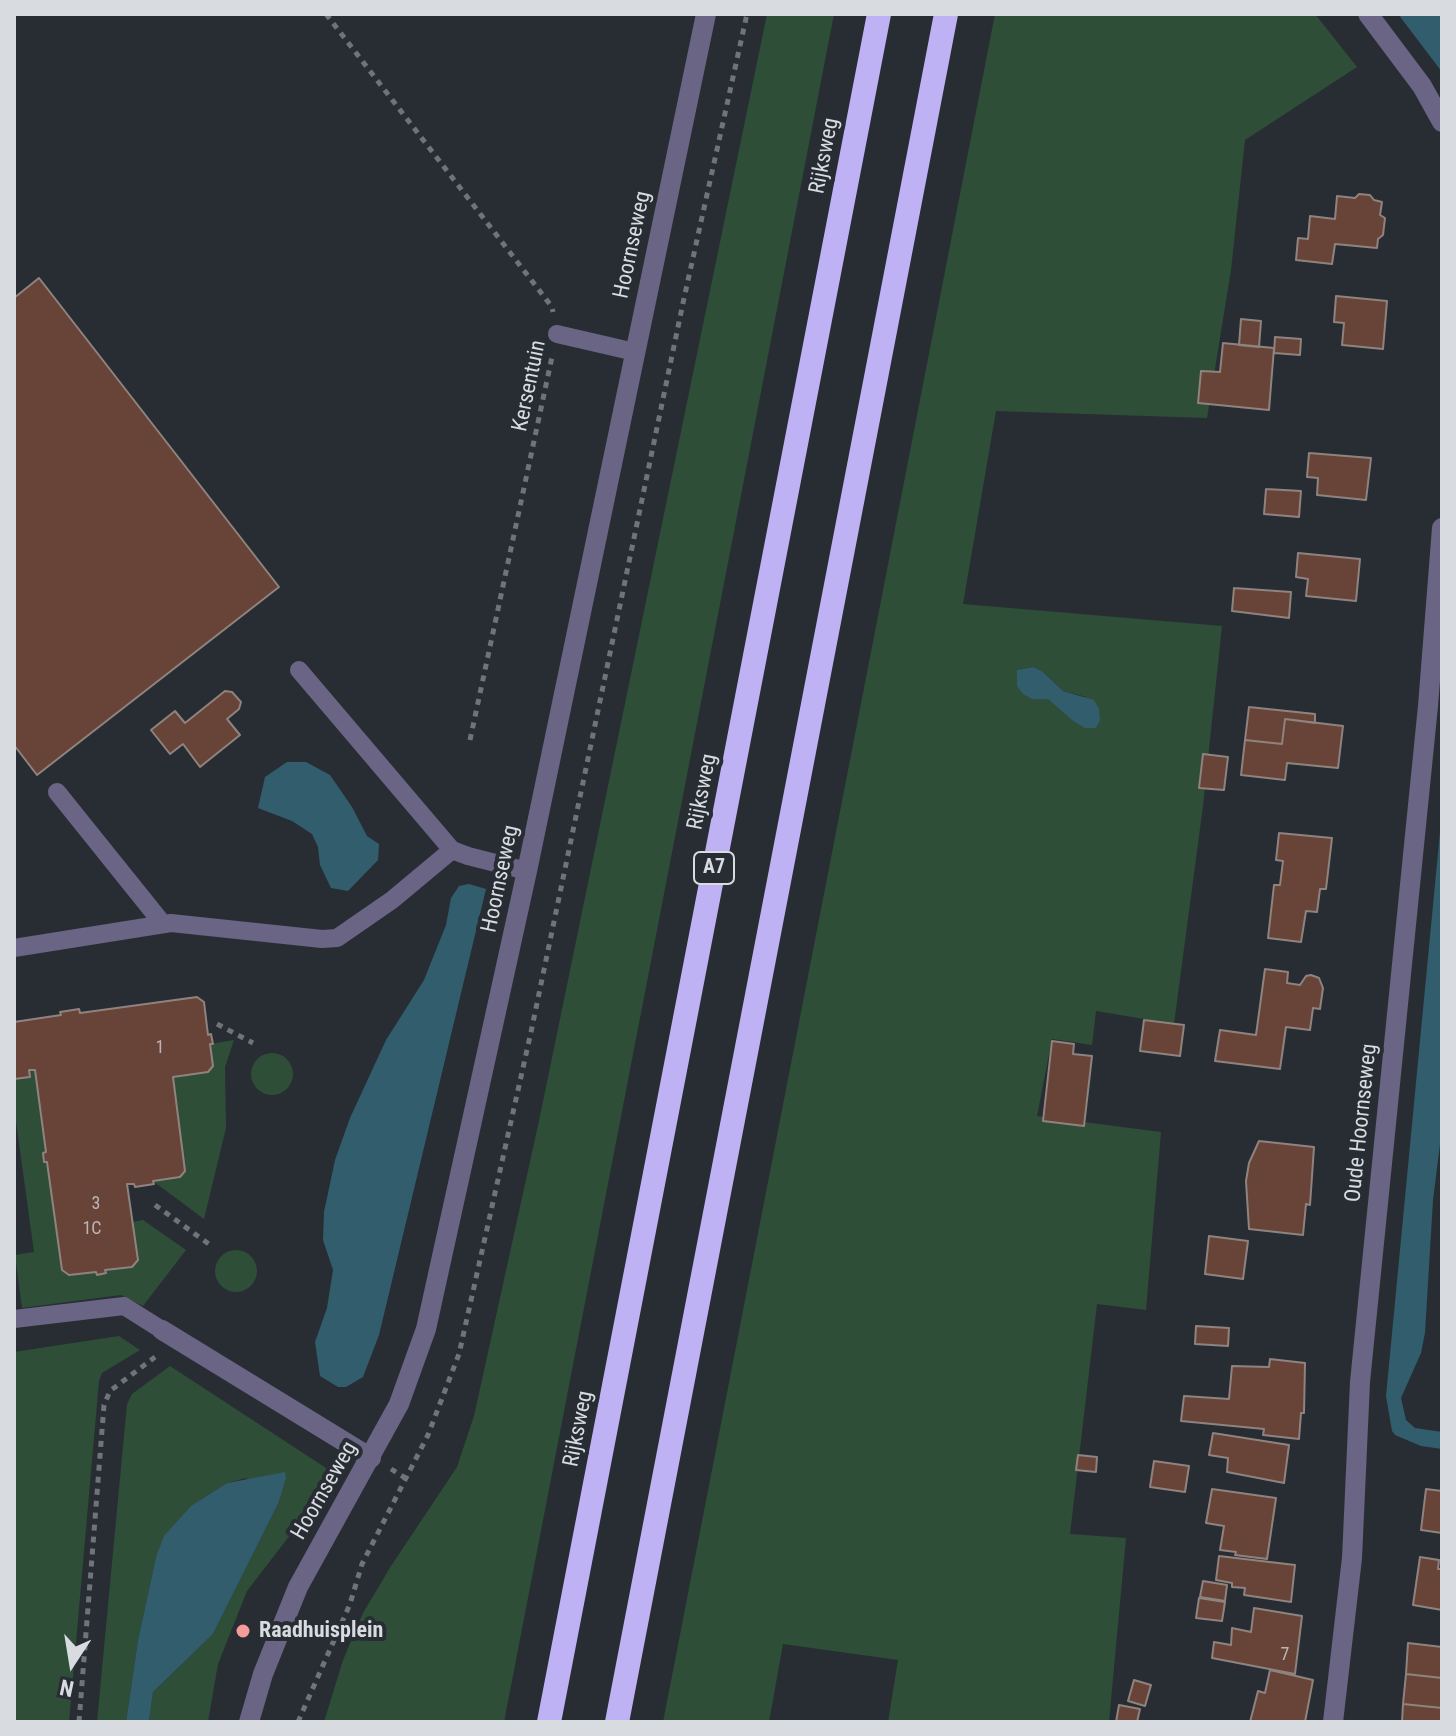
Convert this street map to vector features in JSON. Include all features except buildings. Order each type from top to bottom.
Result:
[{"type":"highway","name":"Rijksweg","points":[[549,1722],[879,14]]},
{"type":"highway","points":[[617,1722],[946,14]]},
{"type":"street","name":"Hoornseweg","points":[[249,1722],[263,1674],[298,1587],[399,1404],[426,1329],[527,871],[706,14]]},
{"type":"street","points":[[1368,14],[1422,86],[1442,122]]},
{"type":"street","name":"Oude Hoornseweg","points":[[1333,1722],[1352,1558],[1360,1382],[1425,738],[1442,528]]},
{"type":"street","points":[[162,1330],[371,1458]]},
{"type":"lane","points":[[557,334],[635,352]]},
{"type":"lane","points":[[299,670],[452,850],[527,871]]},
{"type":"lane","points":[[57,792],[163,924]]},
{"type":"lane","points":[[14,948],[163,924],[337,938],[392,900],[452,850]]},
{"type":"lane","points":[[14,1319],[124,1306],[162,1330]]},
{"type":"path","name":"Kersentuin","points":[[326,14],[552,307],[557,334],[470,740]]},
{"type":"path","points":[[217,1024],[253,1043]]},
{"type":"path","points":[[155,1205],[213,1247]]},
{"type":"path","points":[[79,1722],[104,1405],[110,1391],[159,1355],[162,1330]]},
{"type":"green space","points":[[767,14],[834,14],[504,1722],[324,1722],[343,1660],[363,1613],[457,1467],[474,1416],[540,1116]]},
{"type":"green space","points":[[995,14],[1315,14],[1357,67],[1245,140],[1231,270],[1207,418],[996,411],[963,604],[1222,626],[1203,806],[1174,1024],[1096,1011],[1092,1045],[1052,1039],[1037,1116],[1161,1132],[1146,1310],[1097,1304],[1070,1534],[1126,1538],[1109,1722],[888,1722],[898,1660],[783,1644],[769,1722],[663,1722]],"holes":[[[1033,667],[1042,671],[1063,691],[1086,697],[1058,707],[1048,699],[1032,699],[1017,670]]]},
{"type":"green space","points":[[234,1040],[225,1067],[226,1128],[204,1219],[153,1181],[180,1177],[185,1171],[173,1077],[208,1072],[212,1066],[210,1044]]},
{"type":"green space","points":[[272,1053],[287,1059],[293,1074],[287,1089],[272,1095],[257,1089],[251,1074],[257,1059]]},
{"type":"green space","points":[[35,1070],[46,1152],[43,1153],[44,1162],[47,1162],[62,1270],[69,1275],[96,1272],[97,1275],[106,1273],[105,1270],[132,1267],[138,1260],[132,1222],[143,1220],[186,1250],[143,1306],[121,1295],[22,1308],[15,1255],[34,1252],[14,1107],[14,1079]]},
{"type":"green space","points":[[236,1250],[251,1256],[257,1271],[251,1286],[236,1292],[221,1286],[215,1271],[221,1256]]},
{"type":"green space","points":[[119,1336],[140,1350],[102,1373],[99,1381],[69,1722],[14,1722],[14,1352]]},
{"type":"green space","points":[[170,1366],[329,1470],[304,1517],[247,1591],[218,1664],[208,1722],[149,1722],[153,1692],[213,1634],[278,1504],[246,1478],[227,1483],[192,1505],[156,1557],[138,1640],[126,1722],[97,1722],[127,1404],[132,1394]]},
{"type":"water","points":[[1398,14],[1440,14],[1442,72]]},
{"type":"water","points":[[1033,667],[1042,671],[1063,691],[1094,700],[1100,720],[1096,728],[1085,728],[1048,699],[1032,699],[1023,694],[1017,686],[1017,670]]},
{"type":"water","points":[[287,762],[306,762],[330,775],[367,836],[379,844],[378,860],[348,891],[331,888],[320,865],[318,847],[312,834],[292,821],[258,808],[265,777]]},
{"type":"water","points":[[1442,811],[1442,1128],[1433,1200],[1425,1333],[1421,1353],[1401,1398],[1406,1420],[1415,1428],[1442,1432],[1442,1449],[1421,1446],[1395,1435],[1386,1396]]},
{"type":"water","points":[[469,884],[486,889],[379,1335],[363,1377],[346,1387],[338,1387],[320,1376],[315,1342],[327,1308],[333,1270],[323,1240],[324,1212],[335,1160],[350,1118],[386,1040],[424,980],[446,925],[451,898],[459,886]]},
{"type":"water","points":[[285,1472],[278,1504],[213,1634],[153,1692],[149,1722],[126,1722],[138,1640],[156,1557],[164,1536],[192,1505],[227,1483]]},
{"type":"place","name":"Raadhuisplein","points":[[243,1631]]}]
